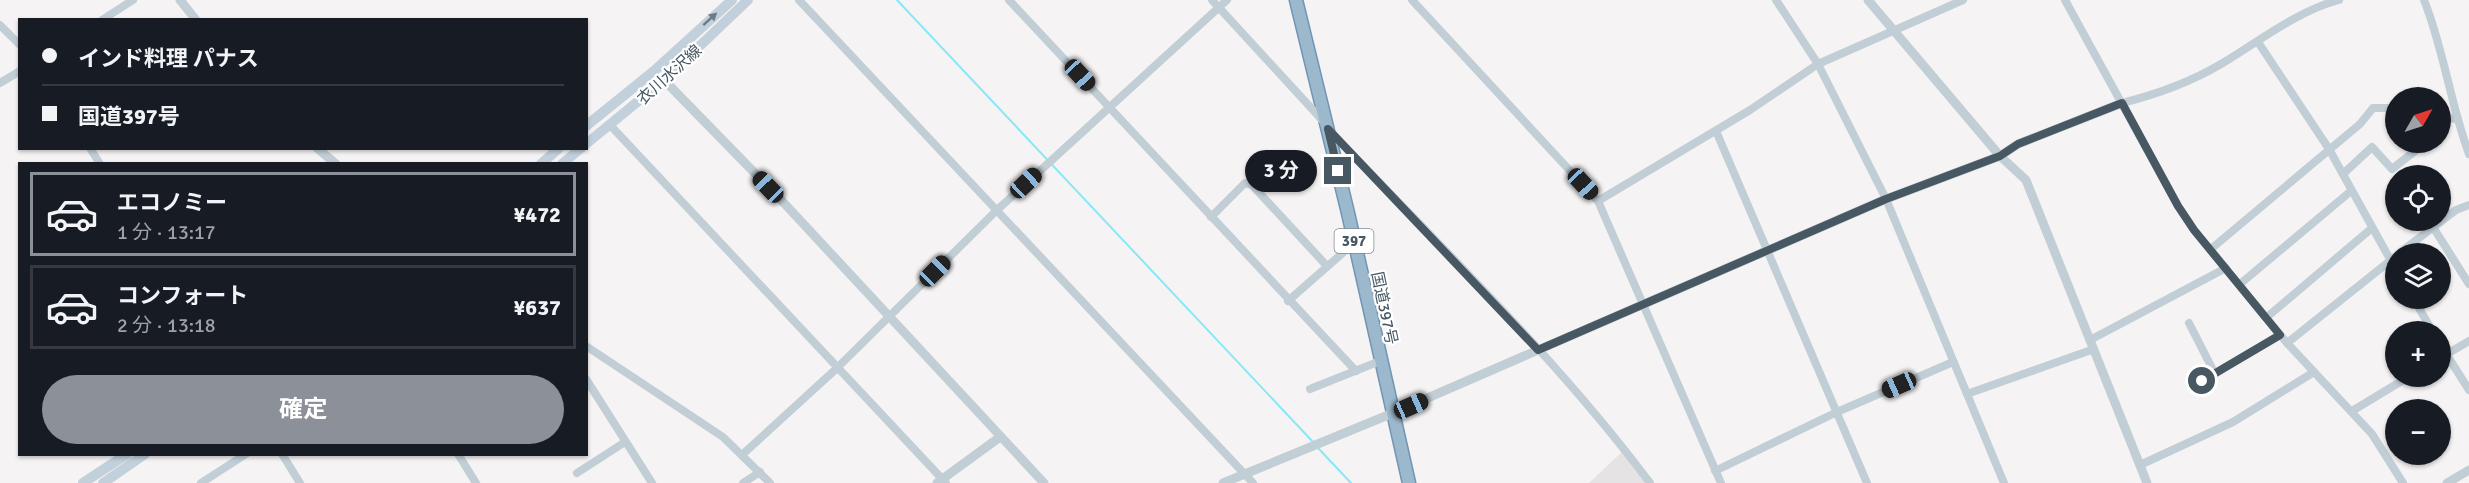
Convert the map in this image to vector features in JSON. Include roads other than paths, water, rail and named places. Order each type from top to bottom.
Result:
[{"type":"highway","name":"国道397号","points":[[1296,0],[1409,483]]},
{"type":"main road","name":"衣川水沢線","points":[[588,124],[654,71],[732,0]]},
{"type":"main road","name":"衣川水沢線","points":[[588,142],[664,80],[748,0]]},
{"type":"main road","points":[[543,162],[557,150]]},
{"type":"main road","points":[[564,162],[579,150]]},
{"type":"main road","points":[[83,483],[124,456]]},
{"type":"main road","points":[[103,483],[142,456]]},
{"type":"street","points":[[105,18],[133,0]]},
{"type":"street","points":[[799,0],[1253,483]]},
{"type":"street","points":[[1009,0],[1288,301],[1356,371]]},
{"type":"street","points":[[1212,0],[1327,127],[1538,350],[1615,437],[1650,483]]},
{"type":"street","points":[[743,454],[836,369],[996,211],[1227,0]]},
{"type":"street","points":[[1412,0],[1598,201],[1721,483]]},
{"type":"street","points":[[1776,0],[1818,64],[1886,199],[2004,483]]},
{"type":"street","points":[[1868,0],[1896,29],[2000,156],[2026,180],[2147,483]]},
{"type":"street","points":[[1598,201],[1716,131],[1818,64],[1963,0]]},
{"type":"street","points":[[2065,0],[2178,206],[2280,335],[2372,435],[2403,483]]},
{"type":"street","points":[[1223,483],[1393,413],[1886,199],[2000,156],[2018,144],[2122,103],[2163,93],[2218,66],[2313,10],[2339,0]]},
{"type":"street","points":[[2424,0],[2436,31],[2456,119],[2469,153]]},
{"type":"street","points":[[184,1],[195,18]]},
{"type":"street","points":[[0,25],[18,43]]},
{"type":"street","points":[[2258,42],[2329,149],[2372,228],[2385,245]]},
{"type":"street","points":[[0,83],[18,72]]},
{"type":"street","points":[[664,80],[783,202],[1044,483]]},
{"type":"street","points":[[2211,249],[2360,124],[2373,108],[2385,108]]},
{"type":"street","points":[[2451,118],[2456,119]]},
{"type":"street","points":[[610,125],[942,482],[1000,437]]},
{"type":"street","points":[[1716,131],[1867,483]]},
{"type":"street","points":[[2343,174],[2372,147],[2392,169],[2412,153]]},
{"type":"street","points":[[319,150],[334,162]]},
{"type":"street","points":[[1211,217],[1245,183],[1252,185],[1327,267]]},
{"type":"street","points":[[2240,284],[2351,191]]},
{"type":"street","points":[[2451,216],[2469,205]]},
{"type":"street","points":[[2267,317],[2372,228]]},
{"type":"street","points":[[2411,243],[2428,231]]},
{"type":"street","points":[[2436,231],[2469,284]]},
{"type":"street","points":[[1288,301],[1354,243]]},
{"type":"street","points":[[2287,343],[2385,263]]},
{"type":"street","points":[[1967,394],[2092,344],[2226,268]]},
{"type":"street","points":[[2189,324],[2215,374]]},
{"type":"street","points":[[2202,381],[2280,335]]},
{"type":"street","points":[[2451,352],[2469,341]]},
{"type":"street","points":[[588,347],[723,437],[743,454],[770,483]]},
{"type":"street","points":[[1310,389],[1380,361]]},
{"type":"street","points":[[1715,471],[1837,412],[1953,362]]},
{"type":"street","points":[[2451,366],[2469,390]]},
{"type":"street","points":[[2140,465],[2233,422],[2314,372]]},
{"type":"street","points":[[588,382],[652,483]]},
{"type":"street","points":[[2352,411],[2392,387]]},
{"type":"street","points":[[577,473],[625,442]]},
{"type":"street","points":[[201,483],[243,456]]},
{"type":"street","points":[[283,456],[300,483]]},
{"type":"street","points":[[459,456],[476,483]]},
{"type":"street","points":[[2447,483],[2469,470]]},
{"type":"street","points":[[743,483],[760,472]]},
{"type":"waterway","points":[[897,0],[1314,443]]},
{"type":"waterway","points":[[1318,448],[1351,483]]}]
